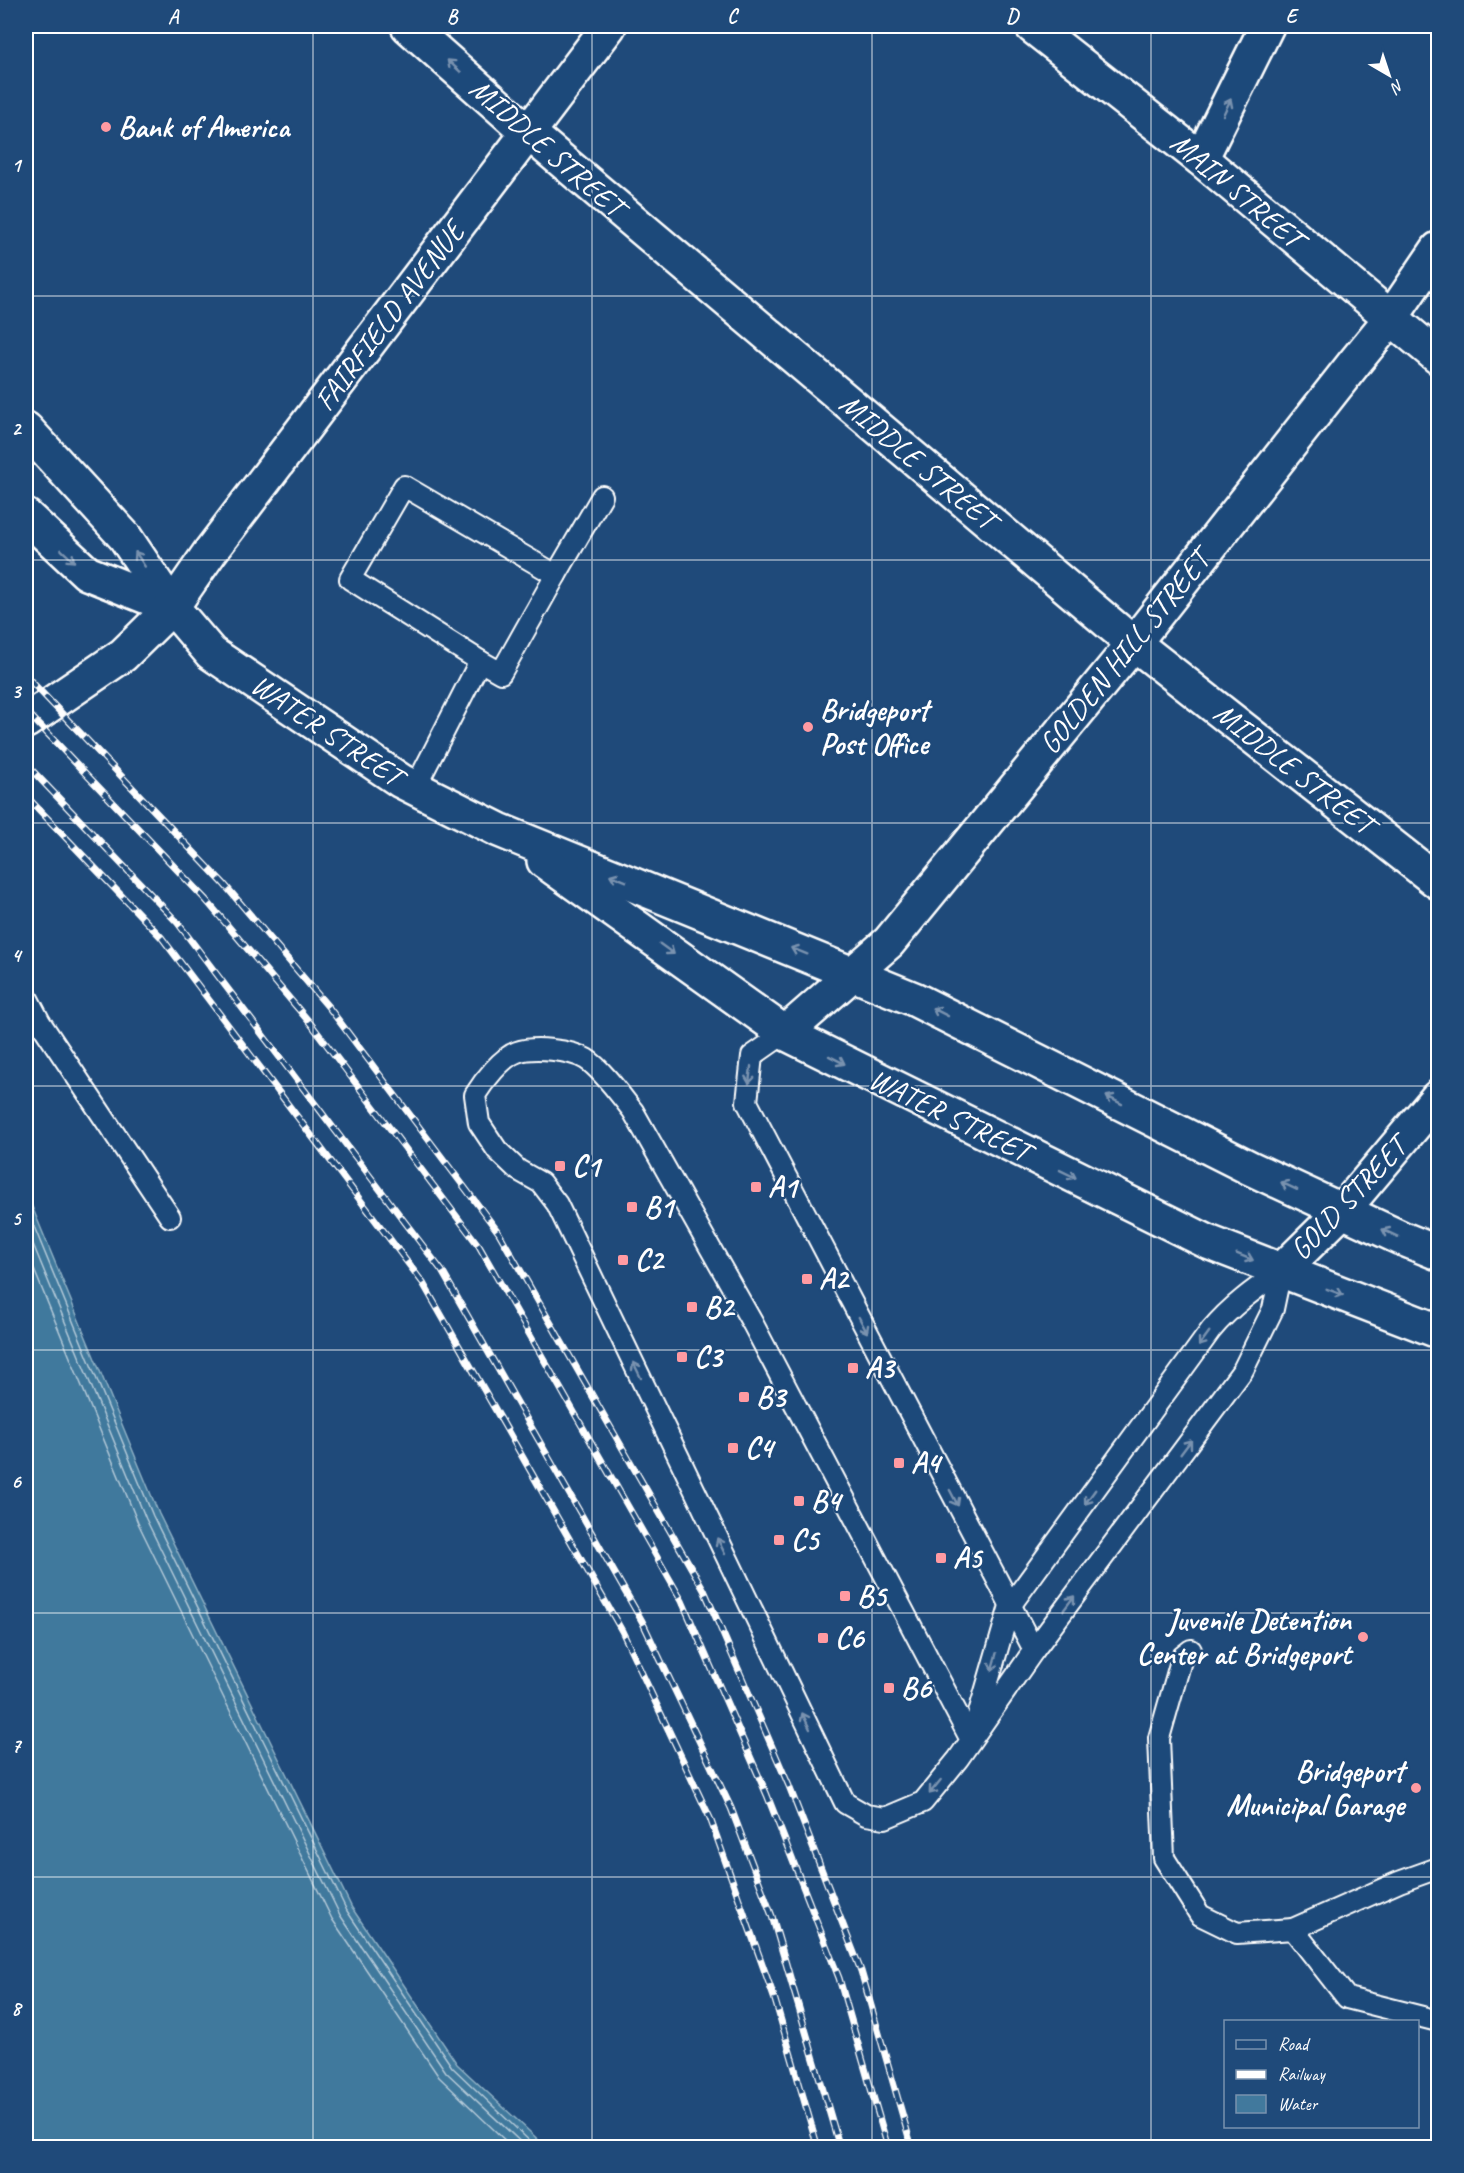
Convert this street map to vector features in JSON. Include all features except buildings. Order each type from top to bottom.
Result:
[{"type":"main road","name":"MIDDLE STREET","points":[[408,26],[528,133],[1134,643],[1438,882]]},
{"type":"main road","name":"FAIRFIELD AVENUE","points":[[26,721],[123,655],[172,607],[210,552],[609,26]]},
{"type":"main road","name":"MAIN STREET","points":[[1032,26],[1201,159],[1438,357]]},
{"type":"main road","points":[[1201,159],[1267,26]]},
{"type":"main road","name":"GOLDEN HILL STREET","points":[[785,1033],[888,942],[1134,643],[1391,318],[1438,249]]},
{"type":"main road","name":"WATER STREET","points":[[26,429],[125,537],[172,607],[211,653],[401,781],[500,830],[914,999],[1250,1168],[1438,1253]]},
{"type":"main road","name":"WATER STREET","points":[[26,516],[87,573],[172,607]]},
{"type":"main road","name":"WATER STREET","points":[[500,830],[785,1033],[1199,1237],[1438,1331]]},
{"type":"main road","name":"GOLD STREET","points":[[1281,1271],[1342,1210],[1438,1097]]},
{"type":"lane","points":[[556,574],[404,486],[350,579],[501,672],[602,496]]},
{"type":"lane","points":[[415,788],[480,661]]},
{"type":"lane","points":[[26,995],[40,1022],[170,1217]]},
{"type":"lane","points":[[785,1033],[752,1056],[747,1101],[1034,1650]]},
{"type":"lane","points":[[971,1740],[753,1324],[633,1111],[615,1087],[586,1059],[555,1049],[516,1052],[487,1076],[475,1095],[479,1123],[497,1150],[518,1170],[541,1183],[557,1204],[845,1803],[866,1815],[885,1818],[923,1802],[971,1740],[1034,1650],[1243,1370],[1273,1309],[1281,1271]]},
{"type":"lane","points":[[971,1740],[1011,1606],[1211,1330],[1236,1304],[1281,1271]]},
{"type":"lane","points":[[1191,1650],[1182,1657],[1159,1738],[1164,1858],[1200,1915],[1237,1934],[1293,1929],[1407,1879],[1438,1868]]},
{"type":"lane","points":[[1293,1929],[1347,1998],[1438,2021]]},
{"type":"water","points":[[26,1192],[159,1514],[352,1908],[457,2064],[546,2147],[26,2147]]},
{"type":"railway","points":[[26,676],[224,884],[330,1009],[499,1233],[704,1590],[789,1786],[861,1971],[912,2148]]},
{"type":"railway","points":[[26,711],[206,900],[311,1024],[479,1246],[682,1601],[767,1795],[839,1978],[888,2148]]},
{"type":"railway","points":[[26,764],[177,922],[442,1271],[642,1621],[731,1808],[772,1916],[840,2148]]},
{"type":"railway","points":[[26,796],[162,938],[423,1283],[622,1631],[710,1818],[775,2000],[818,2148]]},
{"type":"place","name":"Bank of America","points":[[106,127]]},
{"type":"place","name":"Bridgeport Post Office","points":[[808,727]]},
{"type":"place","name":"C1","points":[[560,1166]]},
{"type":"place","name":"A1","points":[[756,1187]]},
{"type":"place","name":"B1","points":[[632,1207]]},
{"type":"place","name":"C2","points":[[623,1260]]},
{"type":"place","name":"A2","points":[[807,1279]]},
{"type":"place","name":"B2","points":[[692,1307]]},
{"type":"place","name":"C3","points":[[682,1357]]},
{"type":"place","name":"A3","points":[[853,1368]]},
{"type":"place","name":"B3","points":[[744,1397]]},
{"type":"place","name":"C4","points":[[733,1448]]},
{"type":"place","name":"A4","points":[[899,1463]]},
{"type":"place","name":"B4","points":[[799,1501]]},
{"type":"place","name":"C5","points":[[779,1540]]},
{"type":"place","name":"A5","points":[[941,1558]]},
{"type":"place","name":"B5","points":[[845,1596]]},
{"type":"place","name":"Juvenile Detention Center at Bridgeport","points":[[1363,1637]]},
{"type":"place","name":"C6","points":[[823,1638]]},
{"type":"place","name":"B6","points":[[889,1688]]},
{"type":"place","name":"Bridgeport Municipal Garage","points":[[1416,1788]]}]
